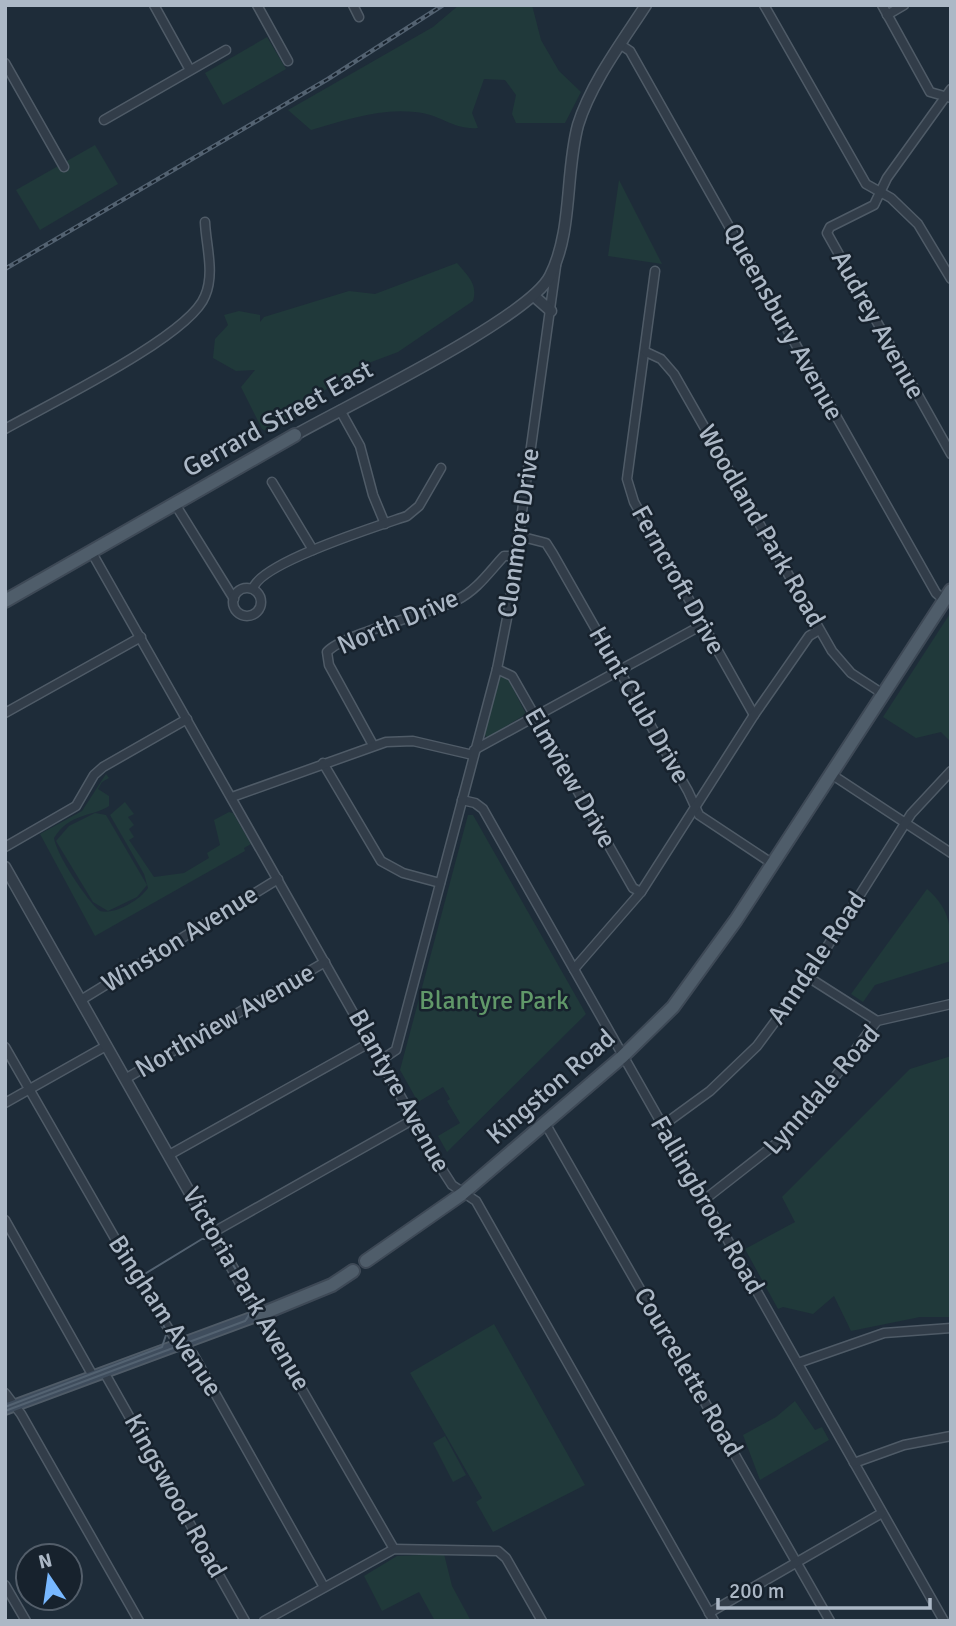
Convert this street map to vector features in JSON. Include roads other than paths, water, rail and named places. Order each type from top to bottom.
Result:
[{"type":"main road","name":"Gerrard Street East","points":[[5,601],[295,435]]},
{"type":"main road","name":"Kingston Road","points":[[10,1407],[259,1315],[332,1285],[462,1194],[545,1123],[622,1056],[687,991],[773,864],[947,595]]},
{"type":"street","points":[[154,5],[190,70]]},
{"type":"street","points":[[257,5],[288,61]]},
{"type":"street","points":[[353,5],[359,18]]},
{"type":"street","name":"Clonmore Drive","points":[[381,1060],[396,1050],[497,669],[517,556],[557,260],[578,128],[586,104],[646,5]]},
{"type":"street","points":[[764,5],[866,184],[880,191],[918,224],[951,279]]},
{"type":"street","points":[[882,5],[930,92],[947,97]]},
{"type":"street","points":[[887,15],[904,5]]},
{"type":"street","name":"Queensbury Avenue","points":[[621,45],[630,51],[936,594],[947,595]]},
{"type":"street","points":[[104,120],[226,50]]},
{"type":"street","points":[[5,63],[64,167]]},
{"type":"street","points":[[880,191],[951,89]]},
{"type":"street","name":"Audrey Avenue","points":[[880,191],[874,205],[827,231],[951,454]]},
{"type":"street","points":[[5,429],[134,355],[193,316],[205,296],[210,271],[205,222]]},
{"type":"street","name":"Gerrard Street East","points":[[295,435],[507,316],[535,297],[550,276],[557,260]]},
{"type":"street","name":"Ferncroft Drive","points":[[655,271],[627,479],[632,497],[754,715]]},
{"type":"street","points":[[535,297],[551,312]]},
{"type":"street","name":"Woodland Park Road","points":[[646,352],[661,359],[674,374],[820,629],[851,673],[883,694]]},
{"type":"street","points":[[340,410],[360,446],[373,495],[385,524]]},
{"type":"street","points":[[253,589],[257,578],[313,550],[407,516],[419,506],[441,468]]},
{"type":"street","points":[[272,482],[313,550]]},
{"type":"street","points":[[175,504],[241,614],[254,615],[260,608],[261,599],[253,589]]},
{"type":"street","name":"Hunt Club Drive","points":[[519,536],[545,543],[619,669],[699,815],[773,864]]},
{"type":"street","name":"Blantyre Avenue","points":[[92,553],[452,1185],[475,1201],[712,1617]]},
{"type":"street","name":"North Drive","points":[[373,745],[329,665],[327,652],[347,640],[456,601],[481,584],[504,556],[517,556]]},
{"type":"street","points":[[234,599],[243,589],[253,589]]},
{"type":"street","points":[[232,797],[373,745],[410,741],[474,752],[702,625]]},
{"type":"street","points":[[574,969],[641,892],[754,715],[809,636],[820,629]]},
{"type":"street","points":[[5,713],[141,638]]},
{"type":"street","name":"Elmview Drive","points":[[497,669],[511,674],[633,888],[641,892]]},
{"type":"street","points":[[5,847],[76,806],[94,775],[103,766],[187,719]]},
{"type":"street","points":[[323,763],[382,861],[402,873],[440,883]]},
{"type":"street","name":"Anndale Road","points":[[662,1126],[710,1091],[757,1046],[808,977],[906,822],[951,771]]},
{"type":"street","points":[[831,774],[951,853]]},
{"type":"street","name":"Fallingbrook Road","points":[[461,800],[475,803],[483,809],[944,1621]]},
{"type":"street","name":"Victoria Park Avenue","points":[[5,867],[394,1549]]},
{"type":"street","name":"Winston Avenue","points":[[80,1000],[278,879]]},
{"type":"street","name":"Northview Avenue","points":[[125,1079],[325,962]]},
{"type":"street","points":[[808,977],[877,1021]]},
{"type":"street","name":"Lynndale Road","points":[[704,1200],[782,1139],[807,1114],[877,1021],[951,1004]]},
{"type":"street","points":[[169,1155],[371,1042]]},
{"type":"street","points":[[5,1103],[106,1046]]},
{"type":"street","name":"Bingham Avenue","points":[[5,1047],[130,1265],[180,1344],[193,1354],[324,1587]]},
{"type":"street","points":[[212,1233],[414,1119]]},
{"type":"street","name":"Courcelette Road","points":[[545,1123],[830,1621]]},
{"type":"street","name":"Kingswood Road","points":[[5,1220],[245,1621]]},
{"type":"street","points":[[798,1363],[884,1333],[951,1328]]},
{"type":"street","points":[[5,1393],[10,1407],[139,1621]]},
{"type":"street","points":[[854,1463],[904,1445],[951,1436]]},
{"type":"street","points":[[712,1617],[796,1563],[882,1513]]},
{"type":"street","points":[[264,1621],[394,1549],[498,1551],[506,1558],[542,1621]]},
{"type":"street","points":[[5,1585],[26,1621]]},
{"type":"tram line","points":[[5,1407],[162,1347],[167,1332],[142,1286],[143,1275],[202,1239],[212,1239],[219,1244],[248,1293],[250,1313],[245,1321],[5,1411]]},
{"type":"railway","points":[[5,269],[328,79],[443,5]]},
{"type":"park label","name":"Blantyre Park","points":[[494,1001]]}]
